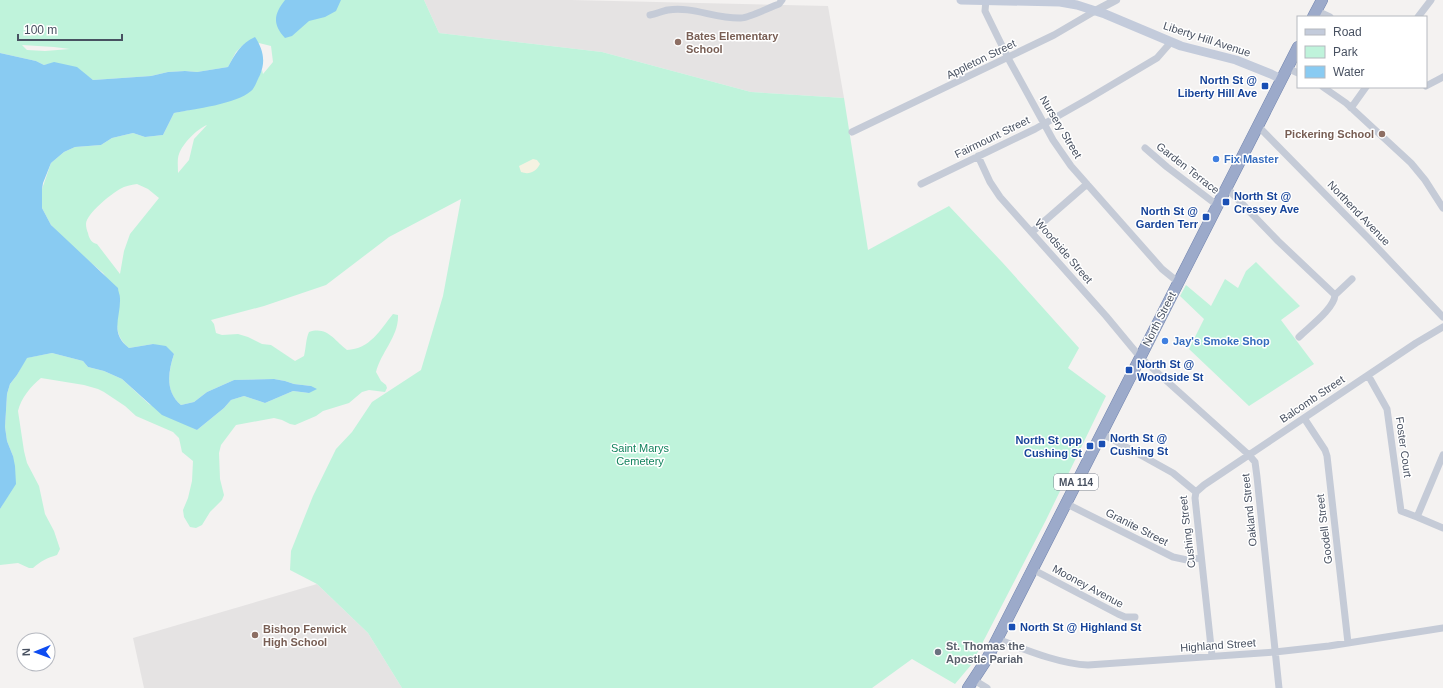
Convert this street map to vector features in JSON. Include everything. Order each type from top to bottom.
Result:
[{"type":"highway","points":[[1315,14],[1322,0]]},
{"type":"highway","name":"North Street","points":[[973,681],[987,659],[1297,49]]},
{"type":"main road","name":"Liberty Hill Avenue","points":[[961,0],[1060,2],[1077,5],[1181,46],[1236,60],[1281,79]]},
{"type":"street","points":[[650,15],[668,10],[682,9],[698,11],[716,16],[743,18],[778,4],[782,0]]},
{"type":"street","name":"Nursery Street","points":[[986,0],[985,11],[1008,58],[1058,148],[1071,166],[1162,269],[1178,282]]},
{"type":"street","name":"Appleton Street","points":[[852,132],[1054,35],[1116,0]]},
{"type":"street","points":[[1419,16],[1431,0]]},
{"type":"street","points":[[1315,14],[1325,16]]},
{"type":"street","name":"Fairmount Street","points":[[921,184],[1045,123],[1157,58],[1171,42]]},
{"type":"street","points":[[1287,68],[1297,73]]},
{"type":"street","points":[[1427,85],[1443,77]]},
{"type":"street","points":[[1325,88],[1336,95],[1351,108],[1410,163],[1425,180],[1443,208]]},
{"type":"street","points":[[1351,108],[1365,88]]},
{"type":"street","name":"Northend Avenue","points":[[1258,126],[1369,239],[1443,318]]},
{"type":"street","name":"Garden Terrace","points":[[1145,148],[1167,168],[1217,205]]},
{"type":"street","name":"Woodside Street","points":[[978,156],[994,189],[1140,357]]},
{"type":"street","points":[[1032,232],[1087,184]]},
{"type":"street","points":[[1226,187],[1278,241],[1335,295]]},
{"type":"street","points":[[1299,337],[1329,308],[1335,300],[1335,295],[1352,279]]},
{"type":"street","name":"Balcomb Street","points":[[1196,492],[1204,485],[1368,375],[1443,327]]},
{"type":"street","name":"Oakland Street","points":[[1140,357],[1250,455],[1255,462],[1279,688]]},
{"type":"street","name":"Foster Court","points":[[1368,375],[1387,409],[1401,511],[1417,517]]},
{"type":"street","name":"Goodell Street","points":[[1304,418],[1325,450],[1327,456],[1348,643]]},
{"type":"street","name":"Cushing Street","points":[[1101,433],[1173,473],[1196,492],[1195,498],[1212,656]]},
{"type":"street","points":[[1443,455],[1417,517],[1443,528]]},
{"type":"street","name":"Granite Street","points":[[1065,503],[1173,557],[1187,560],[1201,558]]},
{"type":"street","name":"Mooney Avenue","points":[[1032,569],[1118,614],[1125,617],[1135,618]]},
{"type":"street","name":"Highland Street","points":[[997,639],[1079,665],[1275,652],[1348,643],[1443,628]]},
{"type":"street","points":[[973,681],[987,688]]},
{"type":"shaded area","name":"Bates Elementary School","points":[[424,0],[571,0],[828,6],[844,98],[751,92],[602,52],[439,33]]},
{"type":"shaded area","name":"Bishop Fenwick High School","points":[[317,584],[368,633],[402,688],[144,688],[133,638]]},
{"type":"green space","name":"Saint Marys Cemetery","points":[[0,0],[424,0],[439,33],[602,52],[751,92],[844,98],[868,250],[949,206],[1002,262],[1079,348],[1068,368],[1106,396],[1046,520],[971,665],[955,684],[912,659],[872,688],[402,688],[368,633],[317,584],[290,570],[291,551],[313,496],[336,449],[352,432],[372,402],[421,370],[443,296],[461,199],[389,237],[326,285],[264,306],[211,320],[214,324],[216,333],[222,335],[238,334],[262,344],[271,345],[295,361],[304,356],[309,332],[326,332],[347,350],[355,349],[374,338],[393,314],[398,315],[396,330],[378,365],[376,372],[381,381],[386,385],[387,388],[385,392],[369,390],[362,392],[349,403],[323,411],[316,416],[295,425],[274,418],[236,425],[221,445],[219,453],[220,479],[224,495],[222,500],[210,512],[202,525],[196,528],[190,527],[184,517],[183,510],[188,498],[192,481],[193,461],[182,452],[179,438],[173,432],[136,416],[125,406],[98,389],[84,385],[41,378],[21,401],[18,411],[27,463],[39,486],[45,514],[54,531],[60,549],[57,555],[44,560],[33,568],[29,568],[18,563],[0,565],[0,509],[4,502],[13,456],[7,441],[5,427],[7,394],[10,384],[17,375],[26,358],[52,353],[83,361],[88,367],[104,371],[122,379],[149,404],[197,430],[224,408],[231,400],[244,396],[265,403],[293,391],[309,393],[311,386],[274,379],[234,380],[207,392],[194,402],[181,405],[172,394],[169,382],[170,368],[174,354],[153,344],[129,348],[124,343],[120,337],[117,325],[120,298],[103,273],[70,245],[51,225],[42,208],[42,189],[51,163],[64,152],[75,147],[101,145],[112,138],[133,133],[145,137],[163,135],[174,113],[194,109],[256,82],[262,70],[263,74],[273,62],[271,46],[259,43],[243,45],[236,52],[228,67],[197,72],[168,72],[151,76],[93,80],[86,75],[62,65],[54,63],[44,65],[36,61],[0,53]],"holes":[[[22,45],[54,47],[70,49],[45,51],[27,50]],[[207,125],[194,139],[189,160],[178,173],[179,154],[184,145],[199,130]],[[137,184],[148,189],[159,198],[130,234],[124,251],[120,274],[97,244],[91,240],[88,235],[86,224],[90,215],[105,200],[122,188]]]},
{"type":"green space","points":[[1256,262],[1300,306],[1281,320],[1314,364],[1249,406],[1189,349],[1204,319],[1180,296],[1186,285],[1211,306],[1225,279],[1238,288],[1246,271]]},
{"type":"sand","points":[[533,159],[537,160],[540,164],[536,169],[529,173],[521,172],[519,166]]},
{"type":"water","points":[[285,0],[341,0],[336,11],[325,17],[309,21],[292,36],[285,38],[276,24],[276,19],[281,5]]},
{"type":"water","points":[[255,37],[262,51],[263,65],[255,86],[251,91],[244,96],[226,103],[174,113],[163,135],[145,137],[133,133],[112,138],[101,145],[75,147],[64,152],[51,163],[43,183],[42,208],[51,225],[118,288],[120,305],[117,324],[119,337],[123,342],[129,348],[153,344],[166,346],[174,354],[170,368],[169,381],[172,394],[181,405],[194,402],[207,392],[234,380],[274,379],[311,386],[317,389],[309,393],[293,391],[265,403],[244,396],[231,400],[224,408],[197,430],[162,415],[122,379],[104,371],[88,367],[83,361],[52,353],[27,358],[10,384],[7,394],[5,427],[7,441],[15,466],[16,484],[0,509],[0,53],[36,61],[44,65],[54,62],[77,67],[93,80],[151,76],[168,72],[197,72],[228,67],[242,46],[250,39]]},
{"type":"place","name":"Bates Elementary School","points":[[678,42]]},
{"type":"place","name":"North St @ Liberty Hill Ave","points":[[1265,86]]},
{"type":"place","name":"Pickering School","points":[[1382,134]]},
{"type":"place","name":"Fix Master","points":[[1216,159]]},
{"type":"place","name":"North St @ Cressey Ave","points":[[1226,202]]},
{"type":"place","name":"North St @ Garden Terr","points":[[1206,217]]},
{"type":"place","name":"Jay's Smoke Shop","points":[[1165,341]]},
{"type":"place","name":"North St @ Woodside St","points":[[1129,370]]},
{"type":"place","name":"North St @ Cushing St","points":[[1102,444]]},
{"type":"place","name":"North St opp Cushing St","points":[[1090,446]]},
{"type":"place","name":"North St @ Highland St","points":[[1012,627]]},
{"type":"place","name":"Bishop Fenwick High School","points":[[255,635]]},
{"type":"place","name":"St. Thomas the Apostle Pariah","points":[[938,652]]}]
